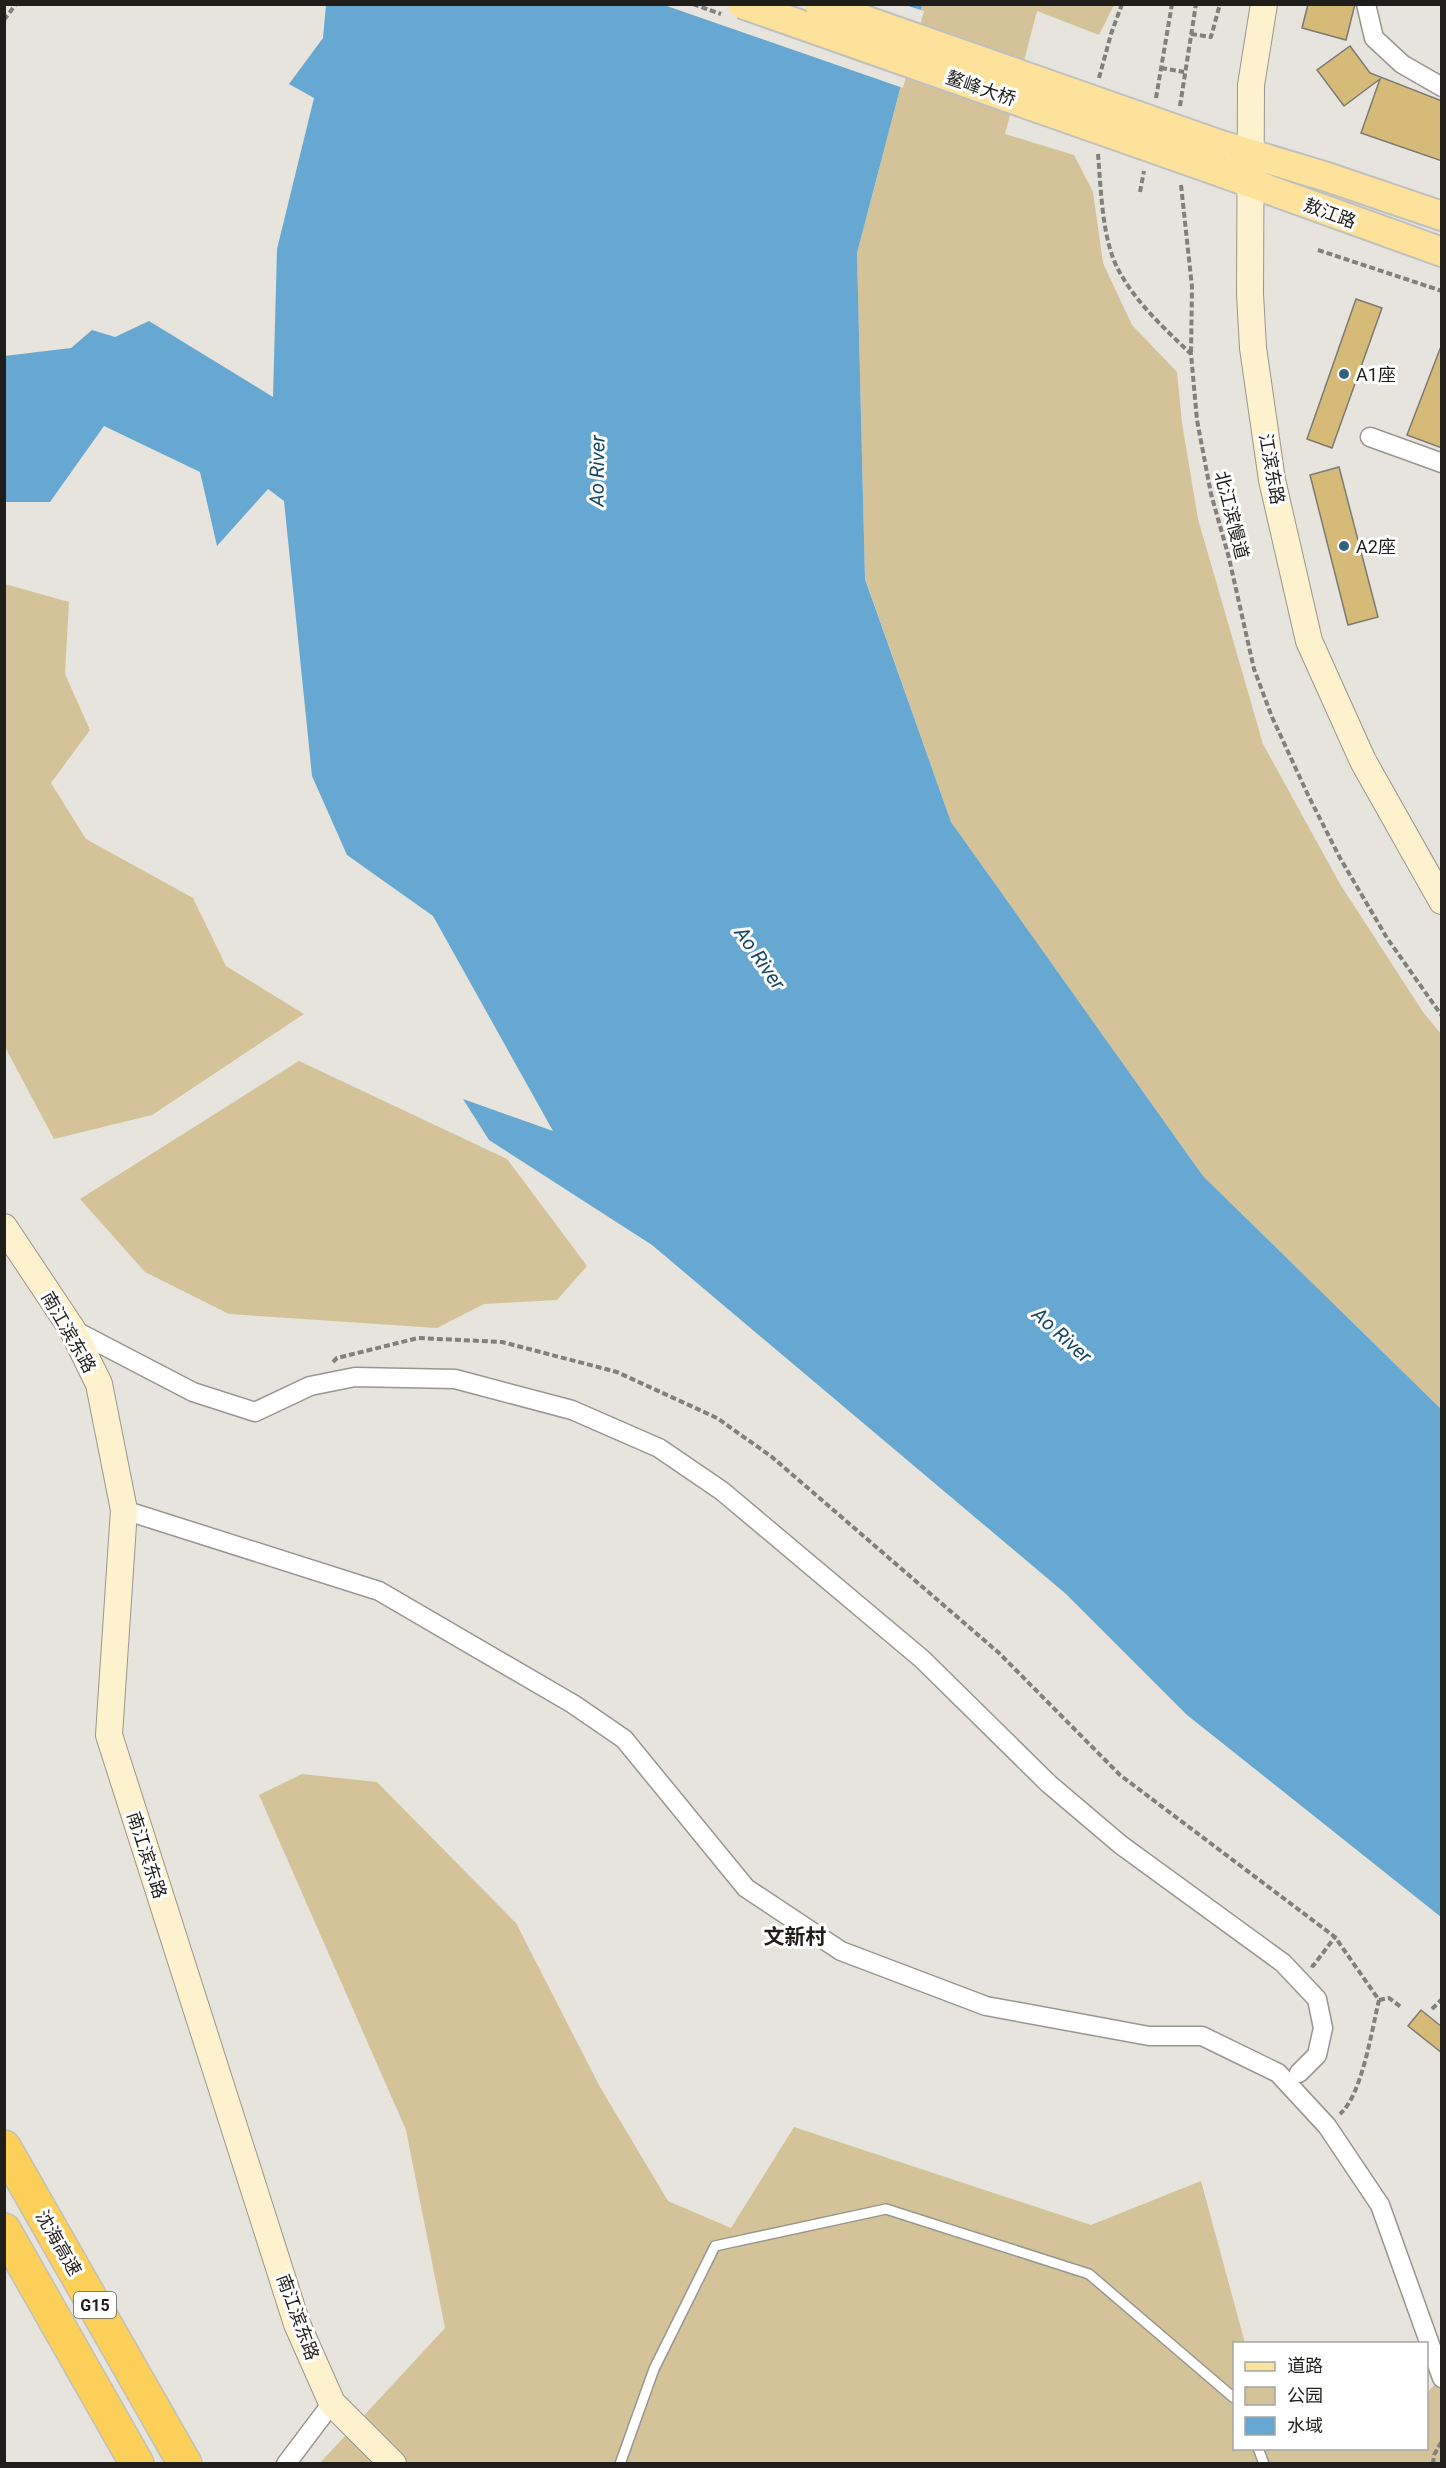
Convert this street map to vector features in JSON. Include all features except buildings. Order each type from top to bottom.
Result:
[{"type":"highway","name":"沈海高速","points":[[4,2147],[185,2463]]},
{"type":"highway","name":"G15","points":[[4,2230],[137,2463]]},
{"type":"main road","name":"鳌峰大桥","points":[[742,4],[1221,159]]},
{"type":"main road","name":"鳌峰大桥","points":[[819,4],[1221,159]]},
{"type":"main road","name":"江滨东路","points":[[1264,4],[1251,85],[1249,183],[1253,348],[1272,480],[1309,641],[1363,761],[1442,901]]},
{"type":"main road","name":"敖江路","points":[[1221,159],[1249,154],[1442,216]]},
{"type":"main road","name":"敖江路","points":[[1221,159],[1249,183],[1442,252]]},
{"type":"main road","name":"南江滨东路","points":[[4,1227],[72,1329],[99,1384],[124,1510],[109,1735],[297,2324],[332,2403],[393,2463]]},
{"type":"street","points":[[1366,4],[1374,38],[1402,64],[1442,87]]},
{"type":"street","points":[[1370,437],[1442,463]]},
{"type":"street","points":[[72,1329],[193,1392],[255,1412],[310,1386],[355,1377],[455,1379],[572,1410],[659,1448],[723,1491],[922,1659],[1049,1784],[1121,1845],[1283,1963],[1317,1999],[1323,2028],[1317,2055],[1299,2073]]},
{"type":"street","points":[[124,1510],[379,1591],[573,1704],[624,1739],[746,1888],[841,1951],[986,2006],[1149,2036],[1202,2036],[1278,2073],[1327,2126],[1380,2205],[1442,2378]]},
{"type":"street","points":[[286,2463],[332,2403]]},
{"type":"lane","points":[[620,2463],[654,2369],[715,2246],[886,2209],[1089,2274],[1233,2397]]},
{"type":"path","points":[[4,20],[16,4]]},
{"type":"path","points":[[1099,80],[1111,34],[1122,4]]},
{"type":"path","points":[[1195,13],[1196,4]]},
{"type":"path","points":[[1191,34],[1211,37],[1220,4]]},
{"type":"path","points":[[1161,68],[1184,72]]},
{"type":"path","points":[[1098,151],[1108,242],[1118,270],[1151,315],[1191,354]]},
{"type":"path","points":[[1318,249],[1442,291]]},
{"type":"path","name":"北江滨慢道","points":[[1189,265],[1192,287],[1191,354],[1197,420],[1211,494],[1229,558],[1254,669],[1272,717],[1340,858],[1388,938],[1442,1016]]},
{"type":"path","points":[[1283,1963],[1292,1951],[1313,1966],[1335,1937]]},
{"type":"path","points":[[1379,2000],[1389,1998],[1401,2007]]},
{"type":"path","points":[[1432,2009],[1442,1999]]},
{"type":"path","points":[[1434,2463],[1434,2455],[1442,2441]]},
{"type":"green space","points":[[922,5],[1114,5],[1099,35],[1037,11],[1005,134],[1074,155],[1093,192],[1103,263],[1132,325],[1177,372],[1182,423],[1198,519],[1263,744],[1340,884],[1423,1012],[1441,1034],[1441,1409],[1203,1176],[951,822],[865,578],[857,253]]},
{"type":"green space","points":[[5,584],[69,602],[65,674],[90,730],[51,783],[86,839],[193,898],[226,966],[304,1014],[152,1115],[54,1139],[5,1047]]},
{"type":"green space","points":[[299,1061],[507,1159],[587,1266],[557,1300],[484,1304],[437,1328],[229,1314],[145,1272],[80,1199]]},
{"type":"green space","points":[[302,1774],[377,1782],[516,1923],[600,2087],[668,2201],[731,2228],[794,2127],[1091,2225],[1201,2181],[1245,2342],[1233,2342],[1233,2450],[1428,2450],[1428,2392],[1441,2378],[1441,2463],[320,2463],[445,2328],[406,2130],[259,1795]]},
{"type":"water","name":"Ao River","points":[[326,5],[922,5],[857,253],[865,579],[951,822],[1203,1176],[1441,1409],[1441,1917],[1187,1715],[1066,1594],[652,1245],[489,1140],[463,1099],[553,1131],[433,916],[347,855],[312,776],[284,501],[268,489],[217,546],[200,472],[104,426],[50,502],[5,502],[4,356],[71,348],[92,330],[115,337],[149,321],[273,397],[277,249],[314,98],[289,84],[323,38]]},
{"type":"pier","points":[[664,5],[905,5],[924,11],[903,88]]},
{"type":"place","name":"A1座","points":[[1344,374]]},
{"type":"place","name":"A2座","points":[[1344,546]]},
{"type":"district","name":"文新村","points":[[795,1937]]}]
